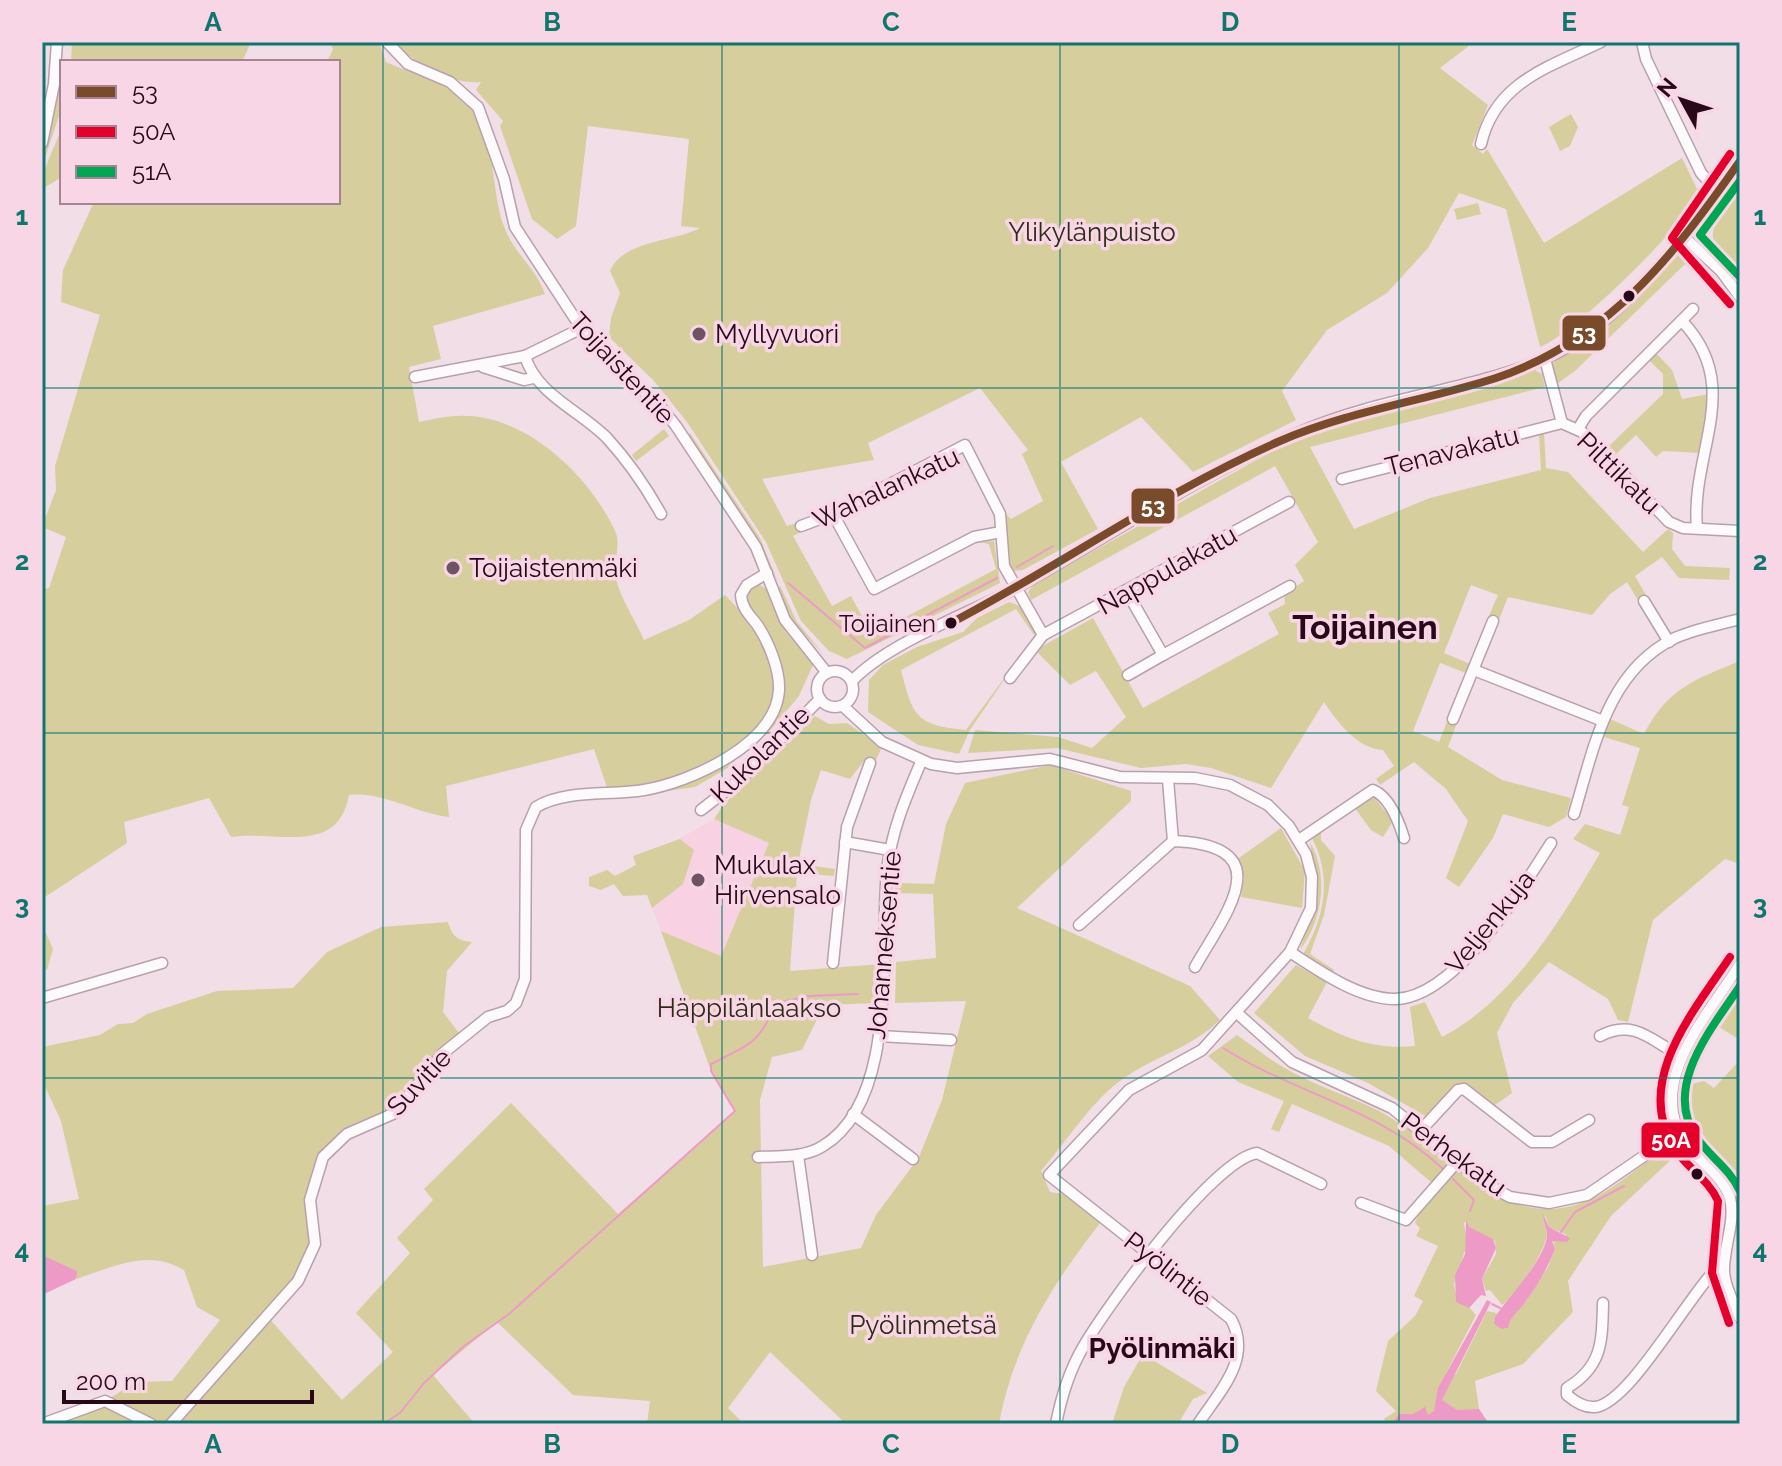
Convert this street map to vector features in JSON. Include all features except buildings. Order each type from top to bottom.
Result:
[{"type":"street","points":[[42,143],[53,92],[57,42]]},
{"type":"street","name":"Toijaistentie","points":[[387,42],[408,64],[450,82],[478,107],[504,179],[515,227],[580,329],[668,416],[751,539],[785,620],[827,673]]},
{"type":"street","points":[[1481,144],[1492,111],[1521,83],[1601,42]]},
{"type":"street","points":[[1642,42],[1650,68],[1701,173],[1718,192]]},
{"type":"street","points":[[852,681],[878,658],[1016,587],[1297,434],[1340,417],[1475,383],[1545,359],[1598,325],[1684,237],[1740,161]]},
{"type":"street","points":[[1684,237],[1721,271],[1740,297]]},
{"type":"street","points":[[1578,429],[1586,416],[1693,309]]},
{"type":"street","points":[[1682,321],[1704,349],[1715,401],[1696,497],[1697,528]]},
{"type":"street","points":[[415,377],[525,356],[580,329]]},
{"type":"street","points":[[525,356],[533,378],[606,438],[634,472],[661,514]]},
{"type":"street","name":"Pilttikatu","points":[[1545,359],[1562,423],[1578,429],[1669,522],[1679,528],[1740,531]]},
{"type":"street","points":[[481,366],[524,380],[533,378]]},
{"type":"street","name":"Tenavakatu","points":[[1342,479],[1562,423]]},
{"type":"street","name":"Wahalankatu","points":[[801,526],[833,514],[965,445],[997,508],[1004,566],[1016,587]]},
{"type":"street","name":"Nappulakatu","points":[[1010,678],[1043,635],[1289,502]]},
{"type":"street","points":[[833,514],[874,589],[974,537],[1001,532]]},
{"type":"street","name":"Suvitie","points":[[171,1424],[298,1281],[315,1244],[310,1200],[323,1157],[347,1134],[395,1113],[429,1067],[488,1017],[512,1007],[522,994],[528,884],[526,830],[536,807],[557,799],[643,790],[671,783],[741,749],[761,733],[779,691],[777,670],[766,640],[743,607],[741,595],[747,585],[767,573]]},
{"type":"street","points":[[1128,675],[1290,586]]},
{"type":"street","points":[[1016,587],[1043,635]]},
{"type":"street","points":[[1127,592],[1163,655]]},
{"type":"street","points":[[1644,601],[1669,642]]},
{"type":"street","points":[[1574,814],[1603,721],[1628,676],[1669,642],[1740,619]]},
{"type":"street","points":[[1453,719],[1493,621]]},
{"type":"street","points":[[1474,670],[1603,721]]},
{"type":"street","points":[[839,671],[852,681],[853,696],[843,706],[830,707],[820,699],[818,684],[827,673],[839,671]]},
{"type":"street","name":"Kukolantie","points":[[701,810],[741,779],[820,699]]},
{"type":"street","points":[[843,706],[870,734],[921,762],[957,768],[1050,759],[1120,777],[1195,778],[1242,790],[1268,805],[1299,840],[1311,869],[1312,899],[1304,928],[1290,952],[1237,1013]]},
{"type":"street","name":"Johanneksentie","points":[[758,1157],[798,1155],[829,1141],[853,1114],[879,1036],[886,982],[886,895],[890,850],[921,762]]},
{"type":"street","points":[[833,963],[845,842],[852,809],[870,763]]},
{"type":"street","points":[[1168,779],[1173,841]]},
{"type":"street","points":[[1299,840],[1373,790],[1383,797],[1399,821],[1404,838]]},
{"type":"street","points":[[1079,925],[1173,841],[1192,843],[1220,853],[1234,865],[1239,880],[1236,896],[1195,967]]},
{"type":"street","points":[[845,842],[890,850]]},
{"type":"street","name":"Veljenkuja","points":[[1290,952],[1375,996],[1397,999],[1426,992],[1480,941],[1529,878],[1551,843]]},
{"type":"street","points":[[42,998],[162,963]]},
{"type":"street","points":[[1740,964],[1682,1057],[1671,1096],[1679,1132],[1729,1197],[1725,1280],[1740,1318]]},
{"type":"street","name":"Perhekatu","points":[[1237,1013],[1275,1049],[1307,1071],[1384,1104],[1422,1129],[1457,1162],[1510,1197],[1559,1202],[1598,1189],[1679,1132]]},
{"type":"street","name":"Pyölintie","points":[[1198,1424],[1236,1366],[1239,1348],[1237,1332],[1224,1312],[1049,1175],[1129,1090],[1202,1050],[1237,1013]]},
{"type":"street","points":[[1600,1036],[1616,1028],[1631,1028],[1682,1057]]},
{"type":"street","points":[[879,1036],[951,1040]]},
{"type":"street","points":[[1422,1129],[1458,1090],[1464,1089],[1473,1093],[1524,1138],[1539,1144],[1565,1137],[1589,1120]]},
{"type":"street","points":[[853,1114],[913,1159]]},
{"type":"street","points":[[798,1155],[812,1255]]},
{"type":"street","points":[[1056,1424],[1081,1351],[1148,1253],[1198,1198],[1247,1155],[1265,1156],[1321,1184]]},
{"type":"street","points":[[1361,1203],[1406,1220],[1457,1162]]},
{"type":"street","points":[[1603,1303],[1602,1333],[1593,1367],[1587,1375],[1567,1388],[1567,1395],[1585,1406],[1596,1407],[1605,1403],[1640,1371],[1702,1282],[1724,1261]]},
{"type":"street","points":[[42,1424],[105,1401],[151,1424]]},
{"type":"shaded area","name":"Mukulax Hirvensalo","points":[[714,819],[769,843],[721,956],[661,931],[633,856],[675,841]]},
{"type":"shaded area","points":[[1543,1214],[1549,1227],[1570,1238],[1567,1242],[1552,1241],[1555,1249],[1542,1276],[1508,1328],[1502,1329],[1494,1324],[1495,1317],[1535,1264],[1546,1242]]},
{"type":"shaded area","points":[[1466,1220],[1469,1227],[1493,1239],[1496,1248],[1482,1279],[1486,1296],[1481,1295],[1469,1308],[1456,1302],[1455,1275],[1465,1254]]},
{"type":"shaded area","points":[[42,1255],[77,1271],[76,1279],[42,1295]]},
{"type":"shaded area","points":[[1487,1300],[1491,1302],[1442,1400],[1457,1410],[1479,1409],[1489,1424],[1392,1424],[1399,1414],[1413,1414],[1425,1407],[1428,1415],[1434,1411],[1438,1388]]},
{"type":"green space","points":[[72,42],[251,42],[243,60],[71,60]]},
{"type":"green space","points":[[330,42],[379,42],[386,62],[451,90],[472,107],[486,138],[504,226],[545,294],[433,326],[441,359],[409,367],[419,422],[443,417],[485,418],[525,433],[544,445],[593,494],[615,531],[618,542],[616,579],[644,640],[689,620],[725,595],[748,619],[762,640],[776,681],[775,701],[731,766],[695,787],[611,799],[594,749],[446,786],[449,817],[374,796],[349,795],[343,814],[332,827],[303,837],[231,837],[209,798],[124,822],[127,843],[42,899],[42,590],[49,588],[66,537],[42,527],[56,490],[55,466],[100,315],[61,302],[63,270],[93,204],[340,204],[340,60],[328,60],[333,49]]},
{"type":"green space","name":"Ylikylänpuisto","points":[[397,42],[1474,42],[1440,68],[1488,105],[1472,145],[1483,154],[1487,149],[1544,243],[1682,158],[1698,191],[1675,226],[1628,276],[1577,322],[1540,347],[1506,209],[1459,193],[1428,248],[1387,293],[1327,330],[1282,391],[1296,420],[1193,472],[1141,417],[1061,462],[1098,529],[1023,570],[1012,571],[1007,561],[1002,510],[1011,519],[1043,501],[1022,454],[1028,450],[980,388],[868,443],[874,460],[762,479],[787,526],[797,523],[801,532],[793,536],[832,606],[851,596],[872,635],[996,569],[989,544],[980,542],[994,541],[1000,583],[847,659],[829,651],[801,621],[766,542],[687,422],[654,381],[609,337],[611,318],[620,293],[610,271],[617,261],[637,247],[700,228],[681,226],[689,139],[588,126],[576,226],[557,239],[532,219],[500,126],[503,121],[476,90],[481,82],[459,80],[434,72]]},
{"type":"green space","points":[[60,82],[60,113],[44,161],[42,156]]},
{"type":"green space","points":[[1571,114],[1578,127],[1570,146],[1560,151],[1549,127]]},
{"type":"green space","points":[[60,130],[60,178],[42,189]]},
{"type":"green space","points":[[1740,187],[1740,278],[1718,252],[1713,233],[1721,214]]},
{"type":"green space","points":[[1478,203],[1481,214],[1457,220],[1454,209]]},
{"type":"green space","points":[[1692,252],[1717,278],[1714,280],[1687,258]]},
{"type":"green space","points":[[1677,254],[1712,285],[1709,289],[1685,264],[1576,370],[1557,384],[1553,363],[1591,337]]},
{"type":"green space","points":[[1656,353],[1672,370],[1682,399],[1709,394],[1700,453],[1663,451],[1656,457],[1636,435],[1615,455],[1607,448],[1663,394],[1663,374],[1649,360]]},
{"type":"green space","points":[[1533,369],[1542,374],[1545,387],[1310,447],[1354,529],[1430,498],[1541,470],[1539,435],[1544,433],[1546,468],[1568,472],[1643,552],[1668,529],[1673,533],[1672,549],[1685,566],[1730,568],[1729,580],[1679,578],[1662,557],[1635,576],[1647,597],[1639,602],[1627,582],[1610,594],[1592,615],[1508,597],[1498,622],[1488,618],[1498,595],[1471,585],[1444,653],[1470,664],[1466,673],[1440,663],[1413,731],[1439,742],[1448,719],[1457,723],[1448,747],[1502,780],[1571,798],[1566,817],[1549,827],[1503,814],[1493,838],[1459,887],[1446,878],[1468,821],[1446,789],[1414,762],[1380,785],[1376,779],[1394,766],[1383,750],[1365,745],[1349,734],[1324,702],[1271,788],[1211,768],[1186,764],[1141,768],[1057,748],[968,753],[975,730],[1058,737],[1092,748],[1126,717],[1096,671],[1070,685],[1037,652],[1039,648],[1093,618],[1143,708],[1279,634],[1268,613],[1285,604],[1284,595],[1304,581],[1295,565],[1318,542],[1275,466],[1031,600],[1028,592],[1033,585],[1283,445],[1365,414]]},
{"type":"green space","points":[[664,429],[669,436],[636,461],[632,455]]},
{"type":"green space","points":[[690,433],[760,538],[778,582],[763,553],[688,437]]},
{"type":"green space","points":[[756,583],[769,590],[785,631],[813,665],[799,696],[768,733],[765,730],[782,684],[748,608],[745,594]]},
{"type":"green space","points":[[780,586],[797,622],[825,656],[793,622],[777,587]]},
{"type":"green space","points":[[1009,602],[1020,606],[1035,633],[1032,641],[1034,635],[1016,609],[901,670],[909,698],[919,716],[936,725],[966,730],[1019,658],[970,730],[959,754],[918,745],[868,712],[869,680],[883,665],[917,647],[963,632],[977,618]]},
{"type":"green space","points":[[1740,661],[1740,864],[1725,859],[1653,920],[1628,1022],[1618,1020],[1608,999],[1549,962],[1513,1003],[1497,1033],[1512,1093],[1495,1105],[1472,1087],[1460,1084],[1427,1117],[1368,1083],[1305,1056],[1254,1013],[1296,965],[1327,982],[1308,1018],[1359,1041],[1386,1046],[1415,1046],[1410,1007],[1425,1002],[1442,1037],[1468,1021],[1513,980],[1533,956],[1585,879],[1600,853],[1573,839],[1585,824],[1620,835],[1629,807],[1622,805],[1640,748],[1604,737],[1610,719],[1644,734],[1663,706],[1684,687]]},
{"type":"green space","points":[[815,716],[829,724],[847,723],[882,747],[875,762],[867,757],[850,779],[821,770],[811,800],[798,864],[835,869],[834,876],[797,873],[790,971],[882,964],[880,1003],[824,1005],[802,1050],[772,1057],[760,1100],[763,1267],[861,1248],[876,1215],[919,1157],[942,1100],[966,1001],[895,1003],[896,962],[936,958],[933,894],[895,893],[896,883],[934,884],[946,824],[965,783],[1050,765],[1131,791],[1131,801],[1017,908],[1190,986],[1220,1020],[1196,1038],[1136,1070],[1112,1087],[1041,1171],[1050,1192],[1063,1194],[1100,1223],[1051,1293],[1024,1342],[1005,1396],[999,1424],[839,1424],[842,1420],[770,1352],[728,1408],[744,1424],[647,1424],[650,1401],[573,1395],[497,1322],[433,1375],[475,1424],[57,1424],[59,1419],[105,1401],[136,1382],[172,1381],[220,1320],[197,1307],[184,1270],[170,1264],[157,1260],[130,1262],[76,1279],[76,1271],[42,1255],[42,1206],[79,1199],[61,1121],[42,1080],[42,1047],[100,1035],[118,1024],[133,1023],[147,1014],[217,991],[293,988],[327,952],[381,927],[448,922],[456,937],[472,942],[447,971],[443,1012],[462,1037],[395,1113],[331,1149],[310,1200],[313,1254],[266,1315],[342,1400],[393,1352],[356,1313],[410,1253],[397,1238],[433,1200],[424,1189],[511,1103],[618,1214],[735,1112],[711,1071],[661,931],[721,956],[769,843],[714,819],[723,805]]},
{"type":"green space","points":[[1373,796],[1393,821],[1383,837],[1371,830],[1354,807]]},
{"type":"green space","points":[[1281,828],[1305,871],[1302,908],[1241,897],[1244,878],[1236,860]]},
{"type":"green space","points":[[1321,830],[1321,840],[1335,856],[1324,915],[1310,954],[1334,970],[1333,973],[1302,956],[1321,912],[1324,882],[1318,851],[1311,836]]},
{"type":"green space","points":[[680,839],[694,850],[683,884],[652,908],[647,895],[623,896],[614,884],[601,890],[589,886],[589,877],[607,870],[615,876],[636,865],[633,856]]},
{"type":"green space","points":[[1310,842],[1320,869],[1321,897],[1314,925],[1300,950],[1318,893]]},
{"type":"green space","points":[[42,924],[53,949],[47,970],[42,968]]},
{"type":"green space","points":[[1740,978],[1740,1040],[1714,1024]]},
{"type":"green space","points":[[1237,1035],[1295,1074],[1388,1116],[1481,1186],[1506,1200],[1533,1208],[1561,1208],[1591,1199],[1667,1147],[1675,1156],[1611,1216],[1568,1281],[1573,1312],[1523,1364],[1475,1381],[1479,1409],[1489,1424],[1387,1424],[1384,1419],[1396,1411],[1376,1391],[1388,1341],[1415,1316],[1423,1301],[1414,1296],[1438,1246],[1416,1236],[1420,1228],[1415,1223],[1432,1183],[1389,1146],[1292,1104],[1279,1132],[1271,1129],[1284,1101],[1238,1082],[1208,1056]],"holes":[[[1545,1215],[1549,1227],[1567,1235],[1553,1241],[1555,1249],[1548,1267],[1527,1300],[1509,1319],[1506,1329],[1494,1323],[1497,1313],[1487,1311],[1456,1374],[1446,1373],[1476,1315],[1455,1291],[1454,1284],[1467,1244],[1464,1223],[1466,1221],[1468,1227],[1495,1241],[1496,1254],[1482,1279],[1486,1291],[1490,1290],[1502,1305],[1522,1283],[1542,1250],[1547,1233]]]},
{"type":"green space","points":[[1740,1060],[1738,1191],[1695,1145],[1687,1132],[1678,1104],[1678,1087],[1704,1081],[1714,1088]]},
{"type":"green space","points":[[1143,1354],[1207,1393],[1193,1399],[1178,1424],[1112,1424],[1124,1387]]},
{"type":"waterway","points":[[1017,567],[1053,546]]},
{"type":"waterway","points":[[788,583],[865,648],[997,578]]},
{"type":"waterway","points":[[383,1424],[400,1413],[424,1383],[464,1346],[509,1314],[735,1111],[711,1071],[711,1064],[752,1042],[764,1028],[777,1003],[809,996],[858,994]]},
{"type":"waterway","points":[[1223,1048],[1250,1064],[1392,1131],[1442,1168]]},
{"type":"waterway","points":[[1453,1179],[1474,1200],[1470,1211]]},
{"type":"waterway","points":[[1561,1232],[1575,1212],[1624,1186]]},
{"type":"waterway","points":[[1492,1304],[1500,1308]]},
{"type":"transit line","name":"50A","points":[[1730,154],[1672,238],[1730,304]]},
{"type":"transit line","name":"53","points":[[951,623],[1196,482],[1280,441],[1360,414],[1496,378],[1536,362],[1572,341],[1605,318],[1635,291],[1690,230],[1740,161]]},
{"type":"transit line","name":"51A","points":[[1740,181],[1700,235],[1740,277]]},
{"type":"transit line","name":"50A","points":[[1729,1323],[1712,1273],[1718,1201],[1675,1149],[1664,1124],[1660,1098],[1664,1073],[1673,1048],[1700,1000],[1730,957]]},
{"type":"transit line","name":"51A","points":[[1740,986],[1695,1058],[1685,1098],[1687,1119],[1697,1138],[1731,1176],[1740,1191]]},
{"type":"place","name":"Myllyvuori","points":[[699,334]]},
{"type":"place","name":"Toijaistenmäki","points":[[453,568]]},
{"type":"place","name":"Toijainen","points":[[951,623]]},
{"type":"place","name":"Mukulax Hirvensalo","points":[[698,880]]},
{"type":"district","name":"Toijainen","points":[[1365,627]]},
{"type":"district","name":"Pyölinmäki","points":[[1162,1348]]},
{"type":"park label","name":"Häppilänlaakso","points":[[749,1008]]},
{"type":"park label","name":"Pyölinmetsä","points":[[923,1325]]}]
